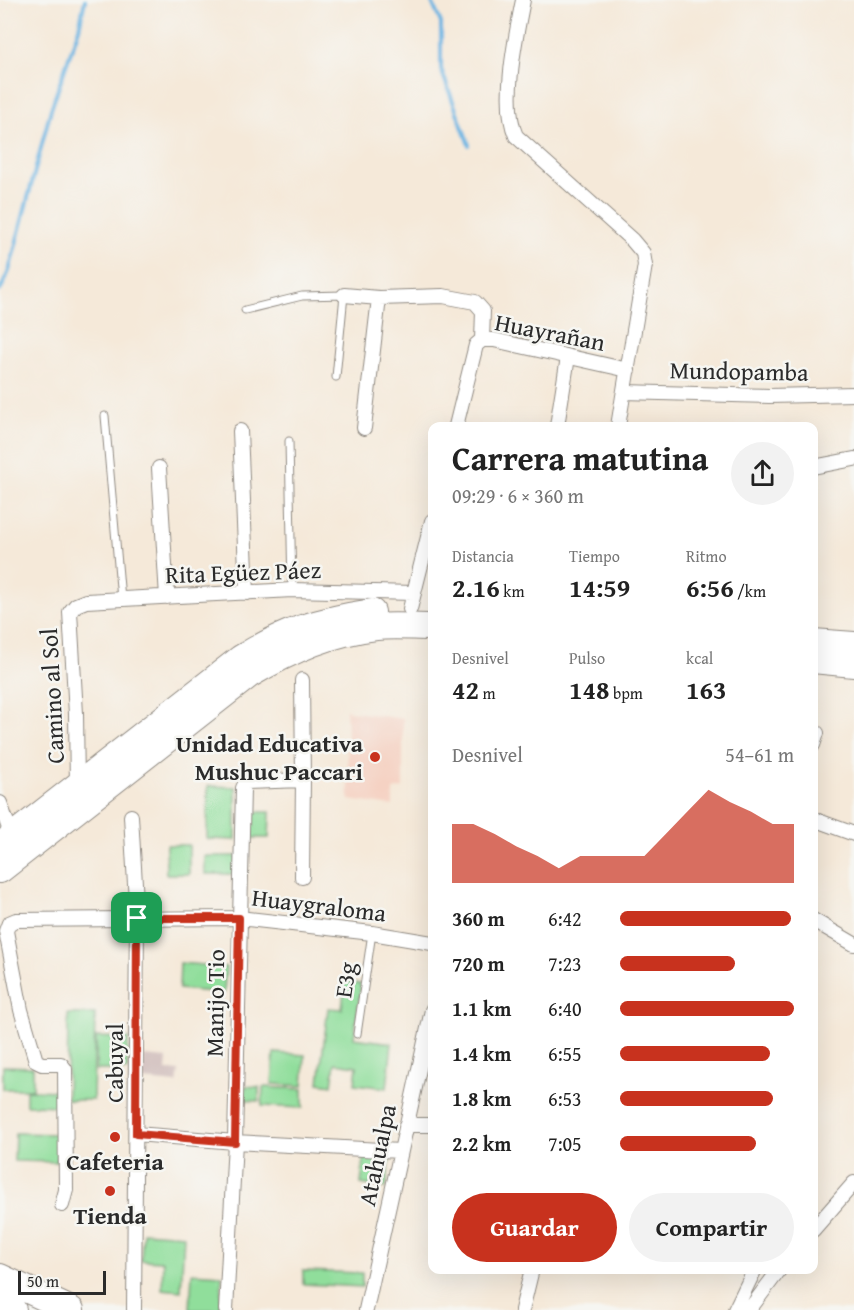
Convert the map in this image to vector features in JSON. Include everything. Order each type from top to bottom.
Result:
[{"type":"highway","points":[[6,842],[233,665],[266,643],[292,630],[340,617],[418,604]]},
{"type":"highway","points":[[0,870],[249,675],[273,661],[317,642],[354,631],[392,626],[428,627]]},
{"type":"highway","points":[[818,642],[854,645]]},
{"type":"highway","points":[[818,660],[854,664]]},
{"type":"highway","points":[[0,1277],[71,1310]]},
{"type":"highway","points":[[0,1304],[13,1310]]},
{"type":"street","points":[[523,0],[508,104],[511,124],[516,136],[632,240],[643,253],[645,266],[619,422]]},
{"type":"street","points":[[344,295],[379,298],[443,296],[475,302],[483,310],[482,340]]},
{"type":"street","points":[[364,428],[379,298]]},
{"type":"street","name":"Huayrañan","points":[[457,422],[476,345],[482,340],[494,340],[628,370]]},
{"type":"street","points":[[558,422],[568,357]]},
{"type":"street","name":"Mundopamba","points":[[624,392],[769,396],[854,394]]},
{"type":"street","points":[[240,431],[247,592]]},
{"type":"street","points":[[818,466],[854,459]]},
{"type":"street","points":[[159,468],[167,597]]},
{"type":"street","points":[[418,604],[428,545]]},
{"type":"street","name":"Rita Egüez Páez","points":[[76,605],[86,601],[292,590],[418,604]]},
{"type":"street","name":"Camino al Sol","points":[[76,605],[70,612],[76,714],[77,787]]},
{"type":"street","points":[[302,680],[302,877]]},
{"type":"street","name":"Manijo Tio","points":[[226,1310],[235,1142],[244,784],[246,782],[303,780]]},
{"type":"street","points":[[0,803],[6,842]]},
{"type":"street","name":"Cabuyal","points":[[131,816],[137,918],[134,1310]]},
{"type":"street","points":[[818,821],[854,834]]},
{"type":"street","name":"Huaygraloma","points":[[62,1205],[66,1190],[65,1069],[61,1064],[42,1064],[36,1061],[21,1010],[6,931],[9,922],[16,920],[239,918],[372,933],[428,942]]},
{"type":"street","points":[[818,923],[854,944]]},
{"type":"street","name":"Atahualpa","points":[[366,1310],[428,1028]]},
{"type":"street","points":[[406,1125],[428,1125]]},
{"type":"street","points":[[136,1134],[400,1151]]},
{"type":"street","points":[[818,1224],[854,1183]]},
{"type":"street","points":[[522,1310],[531,1274]]},
{"type":"street","points":[[735,1310],[753,1274]]},
{"type":"street","points":[[749,1310],[776,1274]]},
{"type":"lane","points":[[245,310],[302,296],[344,295],[336,377]]},
{"type":"lane","points":[[105,416],[121,599]]},
{"type":"lane","points":[[289,441],[292,590]]},
{"type":"lane","name":"E3g","points":[[357,1034],[372,933]]},
{"type":"shaded area","name":"Unidad Educativa Mushuc Paccari","points":[[346,708],[349,711],[403,719],[403,788],[393,790],[393,806],[349,800]]},
{"type":"shaded area","points":[[144,1056],[167,1058],[166,1070],[179,1071],[177,1083],[142,1080]]},
{"type":"green space","points":[[208,786],[236,787],[236,840],[207,839]]},
{"type":"green space","points":[[248,812],[270,812],[269,838],[247,838]]},
{"type":"green space","points":[[166,845],[189,845],[189,874],[166,874]]},
{"type":"green space","points":[[205,856],[237,856],[237,874],[205,874]]},
{"type":"green space","points":[[180,963],[226,967],[224,993],[179,989]]},
{"type":"green space","points":[[345,982],[361,984],[354,1038],[392,1043],[387,1088],[355,1084],[357,1066],[335,1063],[332,1085],[319,1083],[328,1008],[342,1009]]},
{"type":"green space","points":[[68,1014],[95,1014],[93,1100],[67,1100]]},
{"type":"green space","points":[[96,1037],[128,1038],[127,1070],[96,1070]]},
{"type":"green space","points":[[274,1053],[305,1055],[303,1086],[272,1084]]},
{"type":"green space","points":[[3,1066],[33,1067],[33,1089],[3,1089]]},
{"type":"green space","points":[[243,1086],[259,1087],[259,1101],[242,1100]]},
{"type":"green space","points":[[263,1087],[303,1089],[303,1108],[262,1106]]},
{"type":"green space","points":[[26,1090],[61,1091],[61,1106],[26,1105]]},
{"type":"green space","points":[[15,1133],[58,1134],[57,1162],[14,1161]]},
{"type":"green space","points":[[364,1156],[390,1159],[386,1188],[361,1184]]},
{"type":"green space","points":[[143,1232],[184,1235],[181,1291],[162,1289],[163,1261],[141,1260]]},
{"type":"green space","points":[[303,1271],[362,1273],[362,1287],[303,1284]]},
{"type":"green space","points":[[192,1273],[222,1275],[220,1310],[190,1310]]},
{"type":"waterway","points":[[0,291],[9,271],[51,109],[79,28],[85,0]]},
{"type":"waterway","points":[[431,0],[441,23],[441,69],[469,145]]},
{"type":"place","name":"Unidad Educativa Mushuc Paccari","points":[[375,757]]},
{"type":"place","name":"Cafeteria","points":[[115,1137]]},
{"type":"place","name":"Tienda","points":[[110,1191]]},
{"type":"route","points":[[137,918],[239,918],[235,1142],[136,1134],[137,918]]}]
